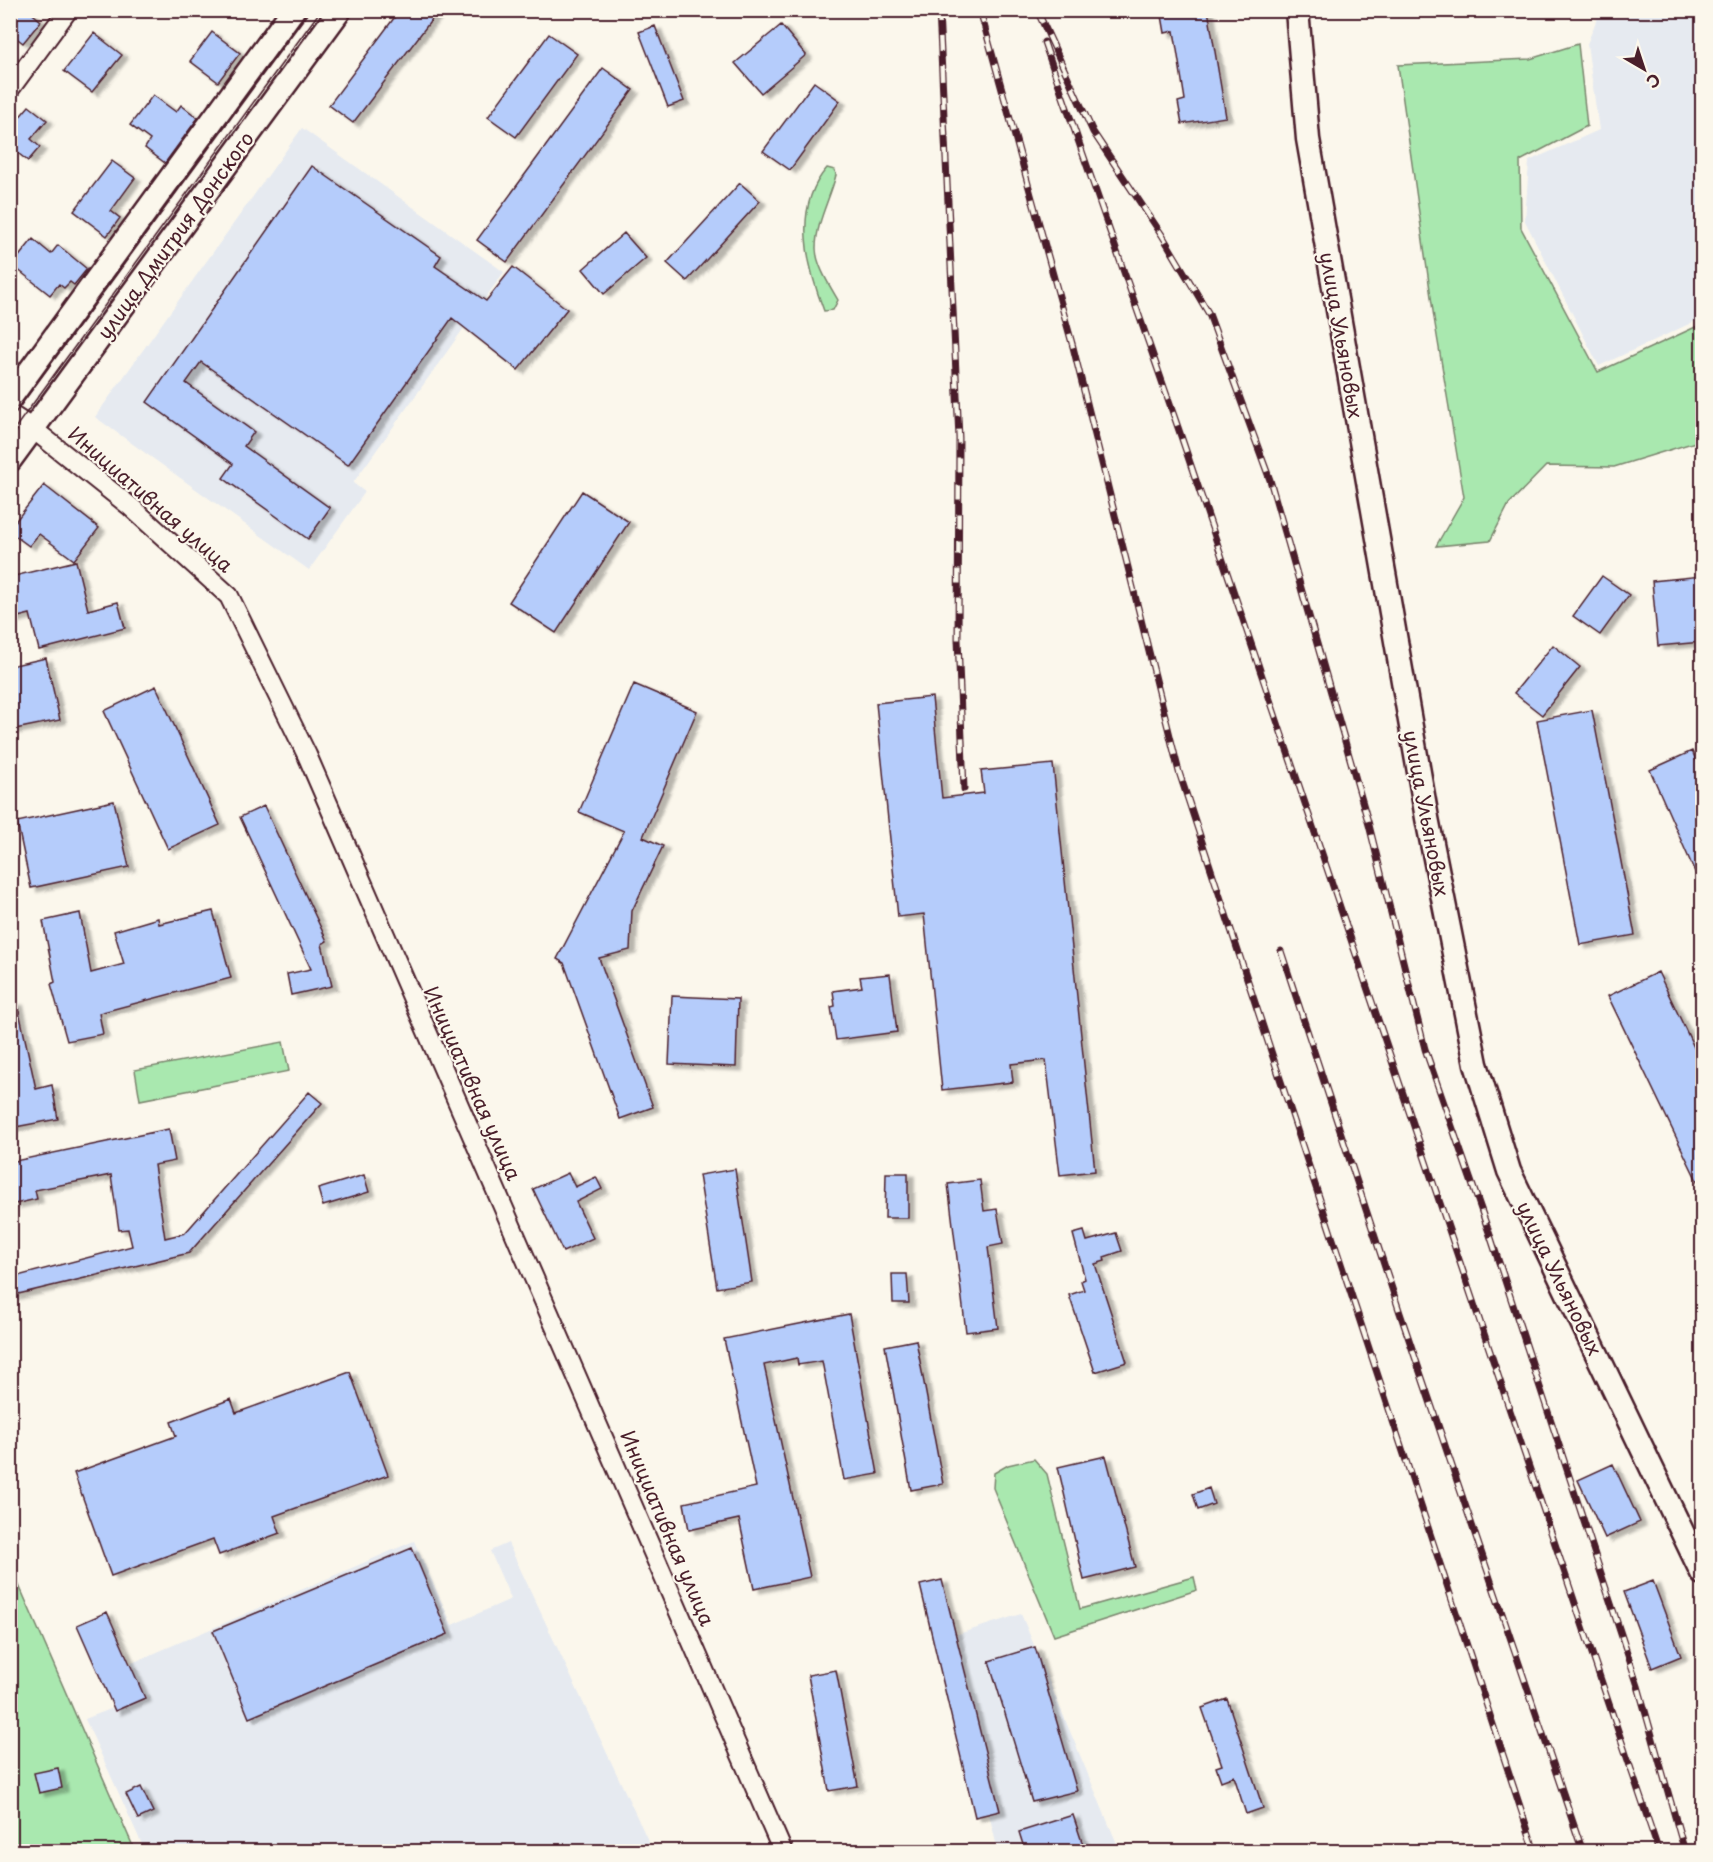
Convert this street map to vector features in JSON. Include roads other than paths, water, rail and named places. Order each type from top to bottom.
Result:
[{"type":"street","points":[[10,89],[68,10]]},
{"type":"street","name":"улица Дмитрия Донского","points":[[10,398],[293,10]]},
{"type":"street","name":"улица Дмитрия Донского","points":[[10,460],[340,10]]},
{"type":"street","name":"улица Ульяновых","points":[[1297,10],[1312,162],[1427,818],[1476,1064],[1509,1171],[1702,1573]]},
{"type":"street","name":"Инициативная улица","points":[[10,414],[33,429],[131,507],[229,596],[307,755],[783,1851]]},
{"type":"tram line","points":[[10,420],[310,10]]},
{"type":"tram line","points":[[10,435],[321,10]]},
{"type":"railway","points":[[939,10],[959,438],[958,639],[964,789]]},
{"type":"railway","points":[[980,10],[1073,347],[1179,772],[1535,1852]]},
{"type":"railway","points":[[1037,10],[1093,132],[1162,235],[1209,314],[1270,480],[1369,825],[1425,1049],[1491,1238],[1638,1686],[1685,1852]]},
{"type":"railway","points":[[1044,42],[1182,439],[1659,1852]]},
{"type":"railway","points":[[1281,951],[1400,1313],[1583,1852]]}]
